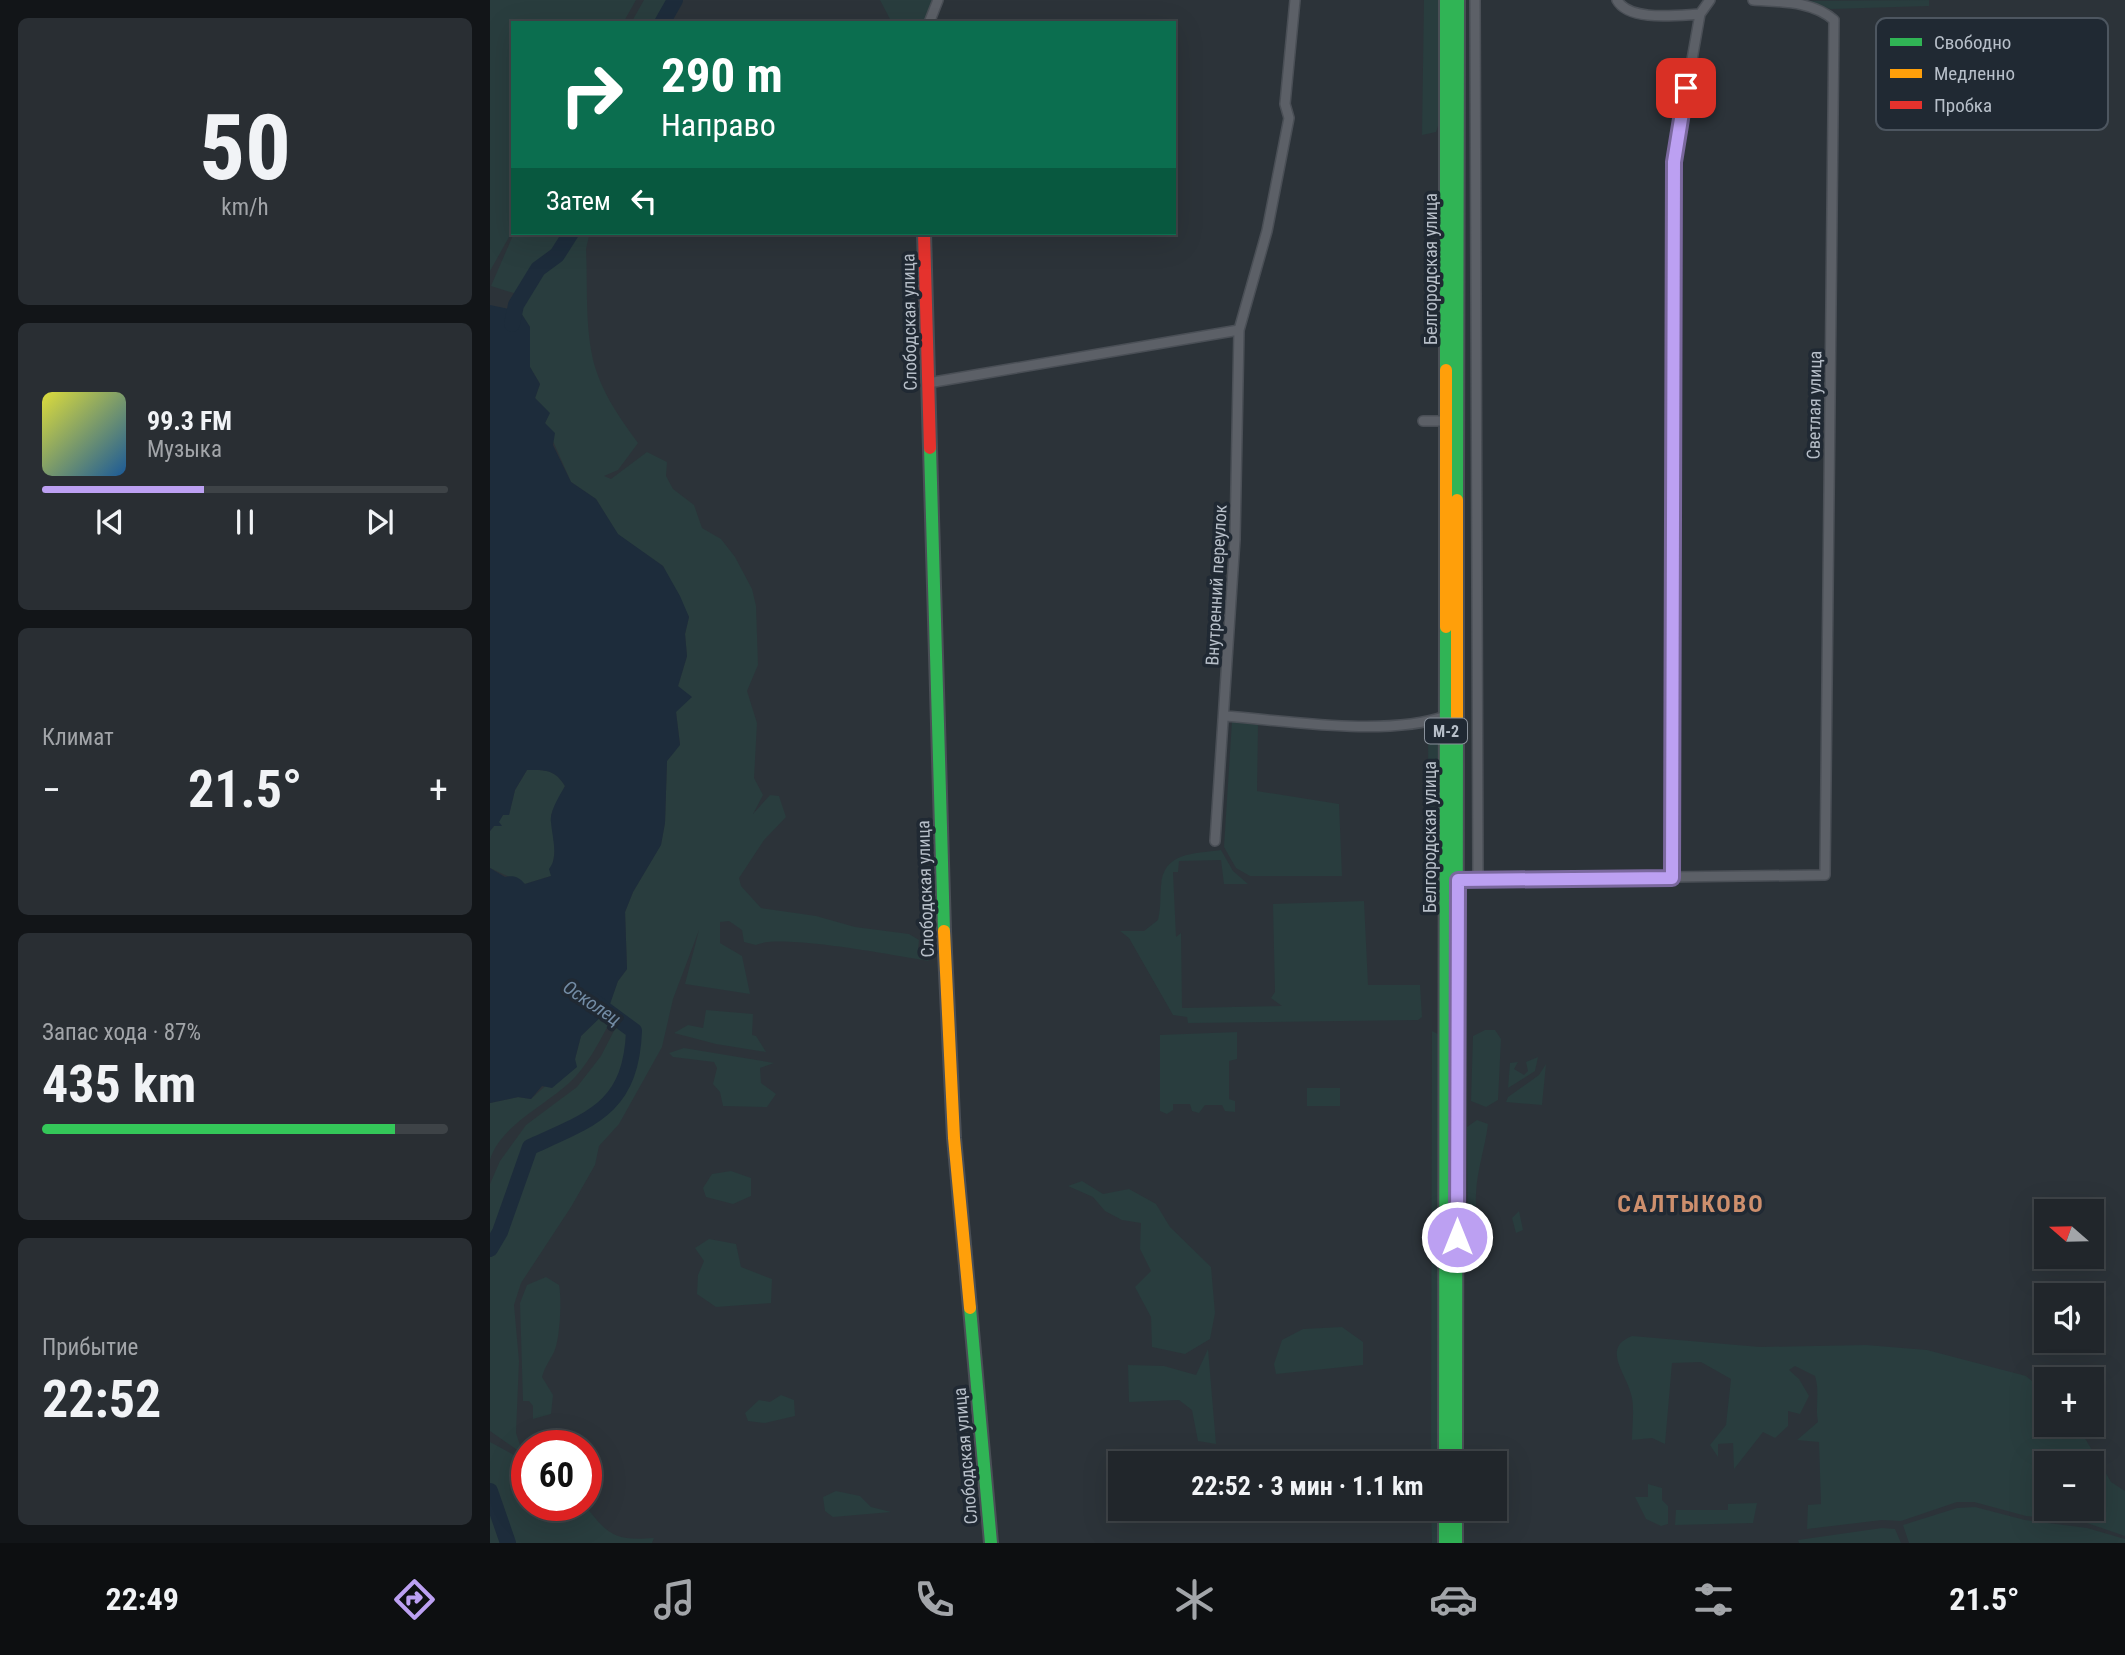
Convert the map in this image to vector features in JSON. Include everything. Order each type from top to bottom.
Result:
[{"type":"main road","name":"Белгородская улица","points":[[1446,0],[1458,880],[1456,1451]]},
{"type":"main road","name":"Белгородская улица","points":[[1445,1451],[1446,716],[1458,0]]},
{"type":"main road","name":"Слободская улица","points":[[924,235],[943,929],[954,1138],[991,1543]]},
{"type":"main road","points":[[1444,1521],[1444,1543]]},
{"type":"main road","points":[[1456,1521],[1456,1543]]},
{"type":"street","points":[[930,21],[938,0]]},
{"type":"street","name":"Внутренний переулок","points":[[1215,841],[1235,539],[1239,330],[1267,231],[1289,118],[1285,104],[1295,0]]},
{"type":"street","points":[[1475,0],[1478,880]]},
{"type":"street","points":[[1617,0],[1627,10],[1660,16],[1700,14]]},
{"type":"street","points":[[1458,880],[1672,878],[1674,162],[1700,14],[1710,0]]},
{"type":"street","name":"Светлая улица","points":[[1672,878],[1825,875],[1834,20],[1822,10],[1802,4],[1754,0]]},
{"type":"street","points":[[928,383],[1239,330]]},
{"type":"street","points":[[1423,421],[1478,420]]},
{"type":"street","points":[[1225,716],[1332,724],[1423,724],[1446,716]]},
{"type":"green space","points":[[490,0],[636,0],[624,21],[511,21],[511,234],[490,271]]},
{"type":"green space","points":[[644,0],[672,0],[659,21],[632,21]]},
{"type":"green space","points":[[880,0],[933,0],[926,21],[891,21]]},
{"type":"green space","points":[[1424,0],[1438,0],[1438,126],[1436,132],[1422,135]]},
{"type":"green space","points":[[1929,0],[1929,6],[1831,9],[1802,1]]},
{"type":"green space","points":[[513,235],[566,235],[553,256],[536,268],[520,295],[491,286]]},
{"type":"green space","points":[[570,235],[589,236],[586,249],[587,312],[593,359],[610,401],[638,443],[618,470],[604,476],[611,479],[647,452],[667,462],[666,476],[673,489],[694,505],[702,528],[721,539],[735,557],[752,589],[756,606],[758,665],[747,691],[757,723],[754,778],[763,795],[753,814],[770,795],[779,796],[786,817],[764,840],[739,878],[741,886],[761,908],[816,916],[855,927],[909,934],[919,940],[918,950],[929,961],[813,943],[769,942],[756,945],[744,942],[742,930],[729,921],[720,922],[720,943],[742,956],[750,994],[685,984],[699,930],[673,999],[662,1047],[619,1124],[599,1146],[595,1165],[571,1207],[521,1283],[514,1305],[519,1361],[516,1430],[511,1430],[511,1446],[490,1431],[490,1254],[503,1233],[531,1147],[574,1128],[606,1108],[618,1095],[627,1078],[635,1030],[626,1020],[625,1022],[607,1009],[618,981],[627,969],[625,912],[633,892],[661,844],[665,823],[667,761],[680,744],[676,712],[678,686],[687,656],[685,634],[689,617],[663,566],[618,535],[596,499],[571,482],[545,423],[549,413],[535,398],[540,384],[530,367],[530,327],[517,307],[539,271],[559,257]]},
{"type":"green space","points":[[1232,721],[1258,725],[1257,791],[1339,804],[1342,876],[1250,876],[1236,868],[1224,847]]},
{"type":"green space","points":[[1439,727],[1441,752],[1433,775],[1433,805],[1442,825],[1440,866],[1429,876],[1428,728]]},
{"type":"green space","points":[[527,770],[549,772],[557,776],[565,786],[551,815],[555,850],[551,876],[525,884],[490,868],[490,831],[503,815],[509,815],[515,790]]},
{"type":"green space","points":[[1221,850],[1233,871],[1248,884],[1224,884],[1221,860],[1179,861],[1178,872],[1173,872],[1176,937],[1181,933],[1182,1008],[1282,1006],[1271,998],[1275,992],[1273,904],[1364,901],[1368,985],[1420,985],[1422,1017],[1418,1020],[1188,1023],[1187,1017],[1173,1015],[1129,938],[1120,931],[1144,931],[1158,920],[1163,875],[1173,861],[1190,854]]},
{"type":"green space","points":[[607,1010],[614,1015],[582,1069],[566,1086],[516,1124],[496,1147],[490,1160],[490,1103],[518,1097],[531,1099],[575,1059],[581,1036]]},
{"type":"green space","points":[[706,1010],[753,1014],[752,1035],[756,1036],[766,1052],[716,1044],[674,1033],[688,1025],[703,1028]]},
{"type":"green space","points":[[619,1021],[633,1031],[632,1055],[625,1076],[615,1091],[591,1114],[527,1144],[490,1243],[490,1184],[500,1161],[526,1125],[577,1087],[601,1056]]},
{"type":"green space","points":[[1485,1030],[1495,1030],[1501,1039],[1498,1100],[1486,1107],[1471,1101],[1473,1036]]},
{"type":"green space","points":[[1432,1031],[1440,1035],[1441,1451],[1431,1451]]},
{"type":"green space","points":[[1237,1032],[1237,1059],[1229,1061],[1229,1099],[1235,1101],[1235,1112],[1225,1111],[1222,1105],[1205,1105],[1199,1113],[1192,1111],[1190,1104],[1173,1104],[1173,1110],[1167,1114],[1160,1111],[1160,1035]]},
{"type":"green space","points":[[684,1048],[774,1063],[760,1068],[761,1083],[776,1094],[767,1107],[723,1106],[720,1092],[713,1084],[717,1068],[714,1062],[673,1057],[669,1053]]},
{"type":"green space","points":[[1538,1057],[1535,1071],[1508,1088],[1510,1063],[1518,1062],[1514,1069],[1524,1075],[1528,1071],[1526,1062]]},
{"type":"green space","points":[[1546,1064],[1542,1105],[1506,1102],[1508,1097],[1539,1075]]},
{"type":"green space","points":[[1307,1088],[1340,1088],[1340,1106],[1307,1106]]},
{"type":"green space","points":[[1477,1120],[1488,1124],[1477,1185],[1477,1249],[1468,1256],[1467,1127]]},
{"type":"green space","points":[[731,1171],[751,1178],[751,1196],[733,1204],[706,1197],[703,1188],[712,1174]]},
{"type":"green space","points":[[1082,1181],[1103,1194],[1129,1189],[1156,1204],[1170,1227],[1211,1267],[1215,1313],[1210,1339],[1185,1354],[1152,1347],[1151,1317],[1135,1287],[1151,1271],[1140,1249],[1141,1223],[1122,1220],[1105,1211],[1093,1197],[1068,1186]]},
{"type":"green space","points":[[1519,1211],[1523,1230],[1516,1233],[1512,1218]]},
{"type":"green space","points":[[709,1239],[736,1244],[741,1267],[772,1279],[771,1303],[716,1307],[697,1294],[698,1275],[704,1261],[695,1248]]},
{"type":"green space","points":[[546,1277],[559,1285],[560,1319],[554,1352],[542,1377],[553,1395],[551,1414],[533,1419],[533,1406],[529,1401],[523,1401],[520,1303],[527,1285]]},
{"type":"green space","points":[[1342,1327],[1363,1342],[1363,1365],[1276,1374],[1274,1364],[1282,1340],[1303,1329]]},
{"type":"green space","points":[[1632,1336],[1760,1347],[1866,1345],[1927,1350],[2026,1376],[2034,1383],[2034,1437],[2084,1437],[2093,1451],[2034,1451],[2034,1517],[1974,1502],[1957,1502],[1901,1521],[1882,1520],[1807,1529],[1808,1505],[1821,1504],[1819,1442],[1797,1440],[1818,1422],[1815,1376],[1795,1366],[1789,1370],[1799,1379],[1809,1396],[1800,1414],[1788,1411],[1788,1426],[1775,1438],[1763,1432],[1734,1469],[1733,1443],[1718,1444],[1718,1457],[1710,1445],[1726,1425],[1731,1379],[1701,1362],[1672,1363],[1665,1444],[1652,1438],[1632,1440],[1632,1399],[1618,1362],[1618,1347]]},
{"type":"green space","points":[[1208,1349],[1216,1444],[1198,1441],[1192,1410],[1179,1400],[1129,1402],[1128,1365],[1164,1366],[1196,1375]]},
{"type":"green space","points":[[781,1395],[794,1400],[795,1416],[765,1423],[748,1421],[745,1413],[759,1400],[770,1402]]},
{"type":"green space","points":[[490,1442],[511,1453],[511,1521],[598,1521],[607,1530],[622,1537],[654,1538],[652,1543],[511,1543],[496,1493],[490,1487]]},
{"type":"green space","points":[[2104,1470],[2111,1482],[2125,1491],[2125,1536],[2074,1521],[2104,1521]]},
{"type":"green space","points":[[1648,1484],[1662,1488],[1662,1500],[1668,1506],[1668,1524],[1661,1526],[1646,1519],[1635,1497],[1648,1497]]},
{"type":"green space","points":[[836,1491],[860,1496],[871,1507],[891,1512],[833,1517],[825,1511],[823,1497]]},
{"type":"green space","points":[[490,1497],[505,1543],[490,1543]]},
{"type":"green space","points":[[1757,1503],[1753,1523],[1675,1525],[1676,1510],[1728,1510],[1728,1504]]},
{"type":"green space","points":[[1975,1507],[2025,1520],[2087,1528],[2125,1539],[2125,1543],[1909,1543],[1903,1525],[1957,1508]]},
{"type":"green space","points":[[1431,1521],[1441,1521],[1442,1543],[1432,1543]]},
{"type":"green space","points":[[1882,1528],[1895,1529],[1901,1543],[1799,1543],[1798,1540]]},
{"type":"water","points":[[490,305],[509,309],[516,305],[530,327],[530,367],[540,384],[535,398],[550,413],[545,423],[555,433],[553,445],[571,482],[596,499],[618,534],[663,566],[680,596],[689,617],[685,634],[687,656],[678,686],[692,697],[676,712],[680,745],[667,761],[665,823],[661,845],[633,892],[625,912],[627,969],[618,981],[608,1010],[581,1036],[575,1059],[577,1067],[552,1088],[542,1086],[531,1099],[518,1097],[490,1103],[490,868],[505,877],[516,877],[525,884],[551,876],[549,869],[554,853],[551,818],[565,786],[553,773],[527,770],[515,790],[509,815],[503,815],[499,822],[502,826],[494,826],[490,831]]},
{"type":"waterway","name":"Осколец","points":[[663,21],[675,0]]},
{"type":"waterway","name":"Осколец","points":[[512,324],[516,305],[538,269],[557,255],[570,235]]},
{"type":"waterway","name":"Осколец","points":[[490,1249],[500,1232],[530,1147],[589,1118],[616,1094],[625,1078],[634,1031],[592,1000]]},
{"type":"waterway","name":"Осколец","points":[[490,1491],[508,1543]]},
{"type":"traffic: fast","points":[[1446,0],[1446,370]]},
{"type":"traffic: fast","points":[[1457,500],[1458,0]]},
{"type":"traffic: fast","points":[[930,448],[944,931]]},
{"type":"traffic: fast","points":[[1445,1451],[1446,627]]},
{"type":"traffic: fast","points":[[1456,1451],[1457,717]]},
{"type":"traffic: fast","points":[[970,1308],[991,1543]]},
{"type":"traffic: fast","points":[[1445,1521],[1445,1543]]},
{"type":"traffic: fast","points":[[1456,1521],[1456,1543]]},
{"type":"traffic: slow","points":[[1446,370],[1446,627]]},
{"type":"traffic: slow","points":[[1457,500],[1457,717]]},
{"type":"traffic: slow","points":[[944,931],[954,1138],[970,1308]]},
{"type":"traffic: jam","points":[[924,235],[930,448]]},
{"type":"district","name":"САЛТЫКОВО","points":[[1691,1204]]},
{"type":"route","points":[[1457,1237],[1458,880],[1672,878],[1674,162],[1686,88]]}]
